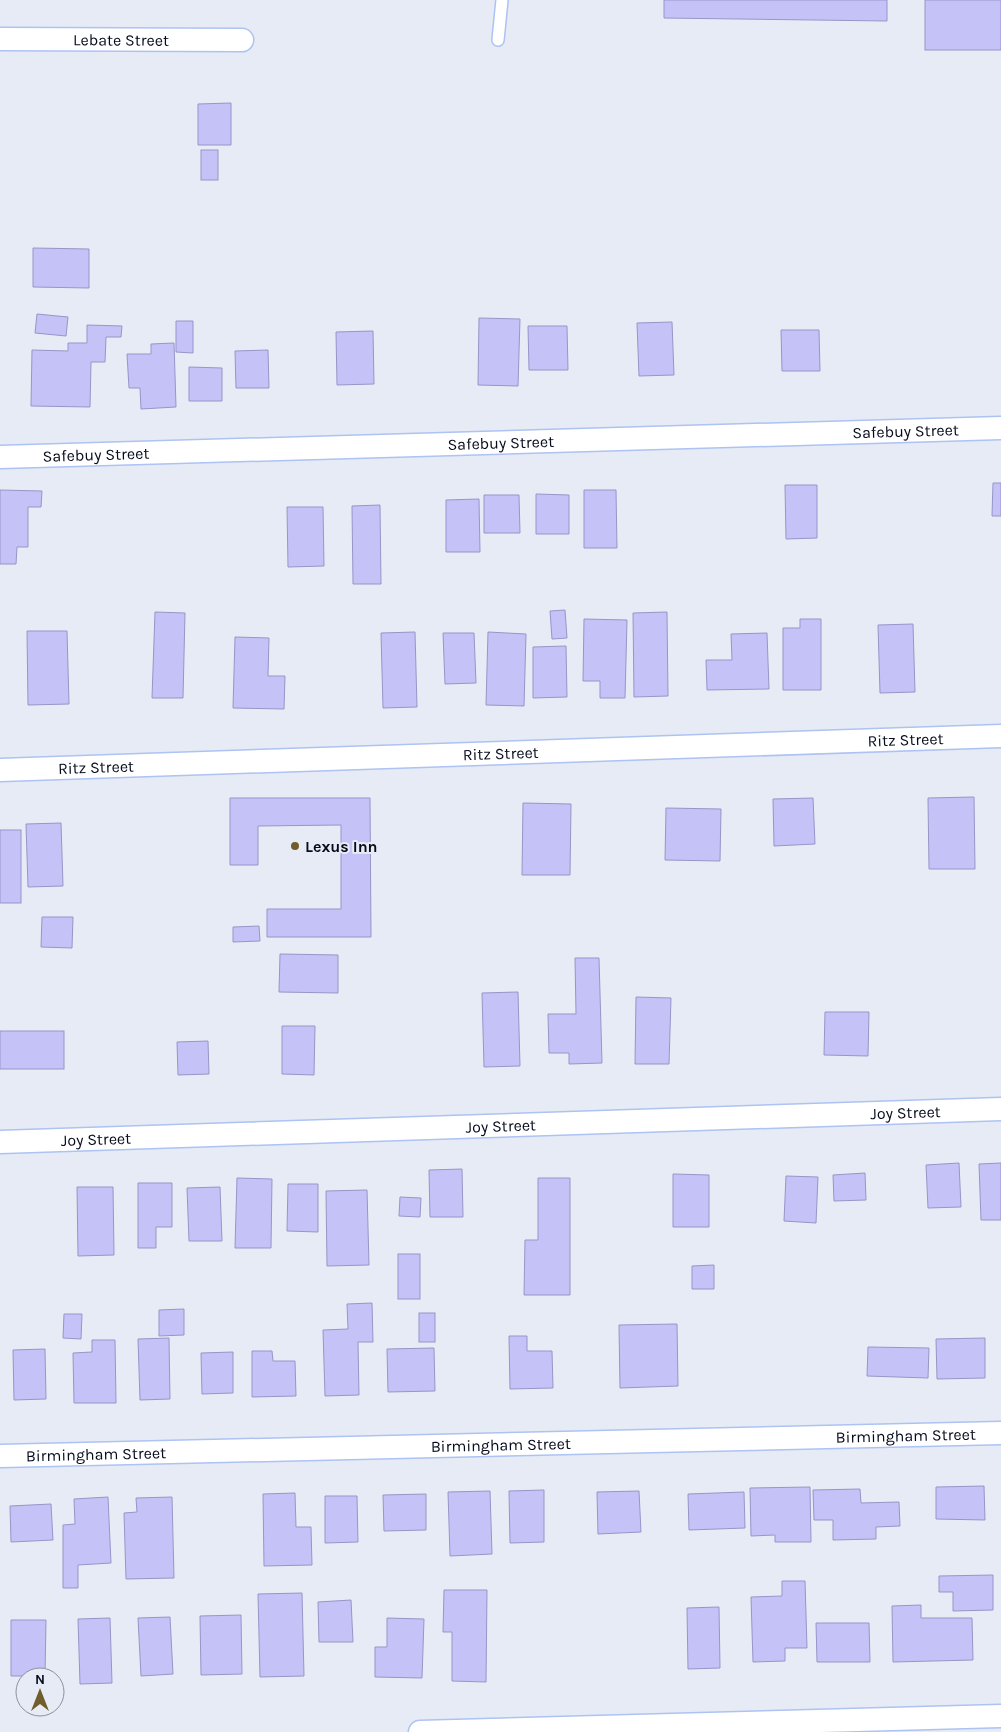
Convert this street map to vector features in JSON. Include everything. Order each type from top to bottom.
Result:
[{"type":"street","name":"Lebate Street","points":[[0,39],[242,40]]},
{"type":"street","name":"Safebuy Street","points":[[0,457],[1001,428]]},
{"type":"street","name":"Ritz Street","points":[[0,770],[1001,736]]},
{"type":"street","name":"Joy Street","points":[[0,1142],[1001,1110]]},
{"type":"street","name":"Birmingham Street","points":[[0,1456],[1001,1433]]},
{"type":"street","points":[[420,1732],[1001,1716]]},
{"type":"lane","points":[[498,40],[502,0]]},
{"type":"building","points":[[664,0],[887,0],[887,21],[664,18]]},
{"type":"building","points":[[925,0],[1001,0],[1001,50],[925,50]]},
{"type":"building","points":[[231,103],[231,145],[198,145],[198,104]]},
{"type":"building","points":[[201,150],[218,150],[218,180],[201,180]]},
{"type":"building","points":[[33,248],[89,249],[89,288],[33,287]]},
{"type":"building","points":[[37,314],[68,317],[66,336],[35,333]]},
{"type":"building","points":[[479,318],[520,319],[518,386],[478,385]]},
{"type":"building","points":[[176,321],[193,321],[193,353],[176,352]]},
{"type":"building","points":[[672,322],[674,375],[639,376],[637,323]]},
{"type":"building","points":[[87,325],[122,326],[121,337],[106,337],[105,362],[91,362],[90,407],[31,406],[32,350],[68,351],[68,343],[87,343]]},
{"type":"building","points":[[528,326],[567,326],[568,370],[529,370]]},
{"type":"building","points":[[781,330],[819,330],[820,371],[782,371]]},
{"type":"building","points":[[373,331],[374,384],[337,385],[336,332]]},
{"type":"building","points":[[174,343],[176,407],[141,409],[140,388],[129,388],[127,354],[151,354],[151,344]]},
{"type":"building","points":[[268,350],[269,388],[236,388],[235,351]]},
{"type":"building","points":[[189,367],[222,368],[222,401],[189,401]]},
{"type":"building","points":[[993,483],[1001,483],[1001,516],[992,516]]},
{"type":"building","points":[[785,485],[817,485],[817,538],[786,539]]},
{"type":"building","points":[[0,490],[42,491],[41,507],[28,507],[28,547],[17,547],[16,564],[0,564]]},
{"type":"building","points":[[584,490],[616,490],[617,548],[584,548]]},
{"type":"building","points":[[536,494],[569,495],[569,534],[536,534]]},
{"type":"building","points":[[484,495],[519,495],[520,533],[484,533]]},
{"type":"building","points":[[479,499],[480,552],[446,552],[446,500]]},
{"type":"building","points":[[380,505],[381,584],[353,584],[352,506]]},
{"type":"building","points":[[287,507],[323,507],[324,566],[288,567]]},
{"type":"building","points":[[565,610],[567,638],[552,639],[550,611]]},
{"type":"building","points":[[155,612],[185,613],[183,698],[152,698]]},
{"type":"building","points":[[667,612],[668,696],[634,697],[633,613]]},
{"type":"building","points":[[584,619],[627,620],[625,698],[600,698],[600,681],[583,681]]},
{"type":"building","points":[[800,619],[821,619],[821,690],[783,690],[783,628],[800,628]]},
{"type":"building","points":[[913,624],[915,692],[880,693],[878,625]]},
{"type":"building","points":[[27,631],[67,631],[69,704],[28,705]]},
{"type":"building","points":[[415,632],[417,707],[383,708],[381,633]]},
{"type":"building","points":[[488,632],[526,634],[524,706],[486,705]]},
{"type":"building","points":[[443,633],[474,633],[476,683],[445,684]]},
{"type":"building","points":[[767,633],[769,689],[707,690],[706,660],[732,660],[731,634]]},
{"type":"building","points":[[235,637],[269,638],[268,676],[285,676],[284,709],[233,708]]},
{"type":"building","points":[[566,646],[567,697],[533,698],[533,647]]},
{"type":"building","points":[[974,797],[975,869],[929,869],[928,798]]},
{"type":"building","points":[[230,798],[370,798],[371,937],[267,937],[267,909],[341,909],[341,825],[258,826],[258,865],[230,865]]},
{"type":"building","points":[[813,798],[815,844],[774,846],[773,799]]},
{"type":"building","points":[[523,803],[571,804],[570,875],[522,875]]},
{"type":"building","points":[[666,808],[721,809],[720,861],[665,860]]},
{"type":"building","points":[[61,823],[63,886],[28,887],[26,824]]},
{"type":"building","points":[[0,830],[21,830],[21,903],[0,903]]},
{"type":"building","points":[[42,917],[73,917],[72,948],[41,947]]},
{"type":"building","points":[[259,926],[260,941],[233,942],[233,927]]},
{"type":"building","points":[[280,954],[338,955],[338,993],[279,992]]},
{"type":"building","points":[[575,958],[599,958],[602,1063],[569,1064],[569,1053],[549,1053],[548,1014],[576,1014]]},
{"type":"building","points":[[518,992],[520,1066],[484,1067],[482,993]]},
{"type":"building","points":[[636,997],[671,998],[669,1064],[635,1064]]},
{"type":"building","points":[[825,1012],[869,1012],[868,1056],[824,1055]]},
{"type":"building","points":[[282,1026],[315,1026],[314,1075],[282,1074]]},
{"type":"building","points":[[0,1031],[64,1031],[64,1069],[0,1069]]},
{"type":"building","points":[[208,1041],[209,1074],[178,1075],[177,1042]]},
{"type":"building","points":[[959,1163],[961,1207],[928,1208],[926,1165]]},
{"type":"building","points":[[1001,1163],[1001,1220],[981,1220],[979,1164]]},
{"type":"building","points":[[462,1169],[463,1217],[430,1217],[429,1170]]},
{"type":"building","points":[[865,1173],[866,1200],[834,1201],[833,1175]]},
{"type":"building","points":[[673,1174],[709,1175],[709,1227],[673,1227]]},
{"type":"building","points":[[786,1176],[818,1177],[816,1223],[784,1221]]},
{"type":"building","points":[[237,1178],[272,1179],[271,1248],[235,1248]]},
{"type":"building","points":[[538,1178],[570,1178],[570,1295],[524,1295],[525,1240],[538,1240]]},
{"type":"building","points":[[138,1183],[172,1183],[172,1227],[156,1227],[156,1248],[138,1248]]},
{"type":"building","points":[[288,1184],[318,1184],[318,1232],[287,1231]]},
{"type":"building","points":[[77,1187],[113,1187],[114,1255],[78,1256]]},
{"type":"building","points":[[220,1187],[222,1241],[189,1241],[187,1188]]},
{"type":"building","points":[[367,1190],[369,1265],[327,1266],[326,1191]]},
{"type":"building","points":[[400,1197],[421,1198],[420,1217],[399,1216]]},
{"type":"building","points":[[398,1254],[420,1254],[420,1299],[398,1299]]},
{"type":"building","points":[[714,1265],[714,1289],[692,1289],[692,1266]]},
{"type":"building","points":[[372,1303],[373,1342],[358,1342],[359,1395],[325,1396],[323,1330],[348,1329],[347,1304]]},
{"type":"building","points":[[184,1309],[184,1335],[159,1336],[159,1310]]},
{"type":"building","points":[[419,1313],[435,1313],[435,1342],[419,1342]]},
{"type":"building","points":[[64,1314],[82,1314],[81,1339],[63,1338]]},
{"type":"building","points":[[677,1324],[678,1386],[620,1388],[619,1325]]},
{"type":"building","points":[[509,1336],[527,1336],[527,1351],[552,1351],[553,1388],[510,1389]]},
{"type":"building","points":[[169,1338],[170,1399],[140,1400],[138,1339]]},
{"type":"building","points":[[985,1338],[985,1378],[937,1379],[936,1339]]},
{"type":"building","points":[[92,1340],[115,1340],[116,1403],[74,1403],[73,1353],[92,1352]]},
{"type":"building","points":[[868,1347],[929,1348],[928,1378],[867,1376]]},
{"type":"building","points":[[434,1348],[435,1391],[388,1392],[387,1349]]},
{"type":"building","points":[[45,1349],[46,1399],[14,1400],[13,1350]]},
{"type":"building","points":[[252,1351],[272,1351],[273,1361],[295,1361],[296,1396],[252,1397]]},
{"type":"building","points":[[233,1352],[233,1393],[202,1394],[201,1353]]},
{"type":"building","points":[[984,1486],[985,1520],[936,1519],[936,1487]]},
{"type":"building","points":[[810,1487],[811,1542],[775,1542],[775,1535],[751,1536],[750,1488]]},
{"type":"building","points":[[860,1489],[861,1503],[899,1502],[900,1526],[876,1527],[876,1539],[833,1540],[833,1520],[814,1520],[813,1490]]},
{"type":"building","points":[[544,1490],[544,1542],[510,1543],[509,1491]]},
{"type":"building","points":[[490,1491],[492,1554],[450,1556],[448,1492]]},
{"type":"building","points":[[639,1491],[641,1532],[598,1534],[597,1492]]},
{"type":"building","points":[[744,1492],[745,1528],[689,1530],[688,1494]]},
{"type":"building","points":[[295,1493],[296,1527],[311,1527],[312,1565],[264,1566],[263,1494]]},
{"type":"building","points":[[426,1494],[426,1530],[384,1531],[383,1495]]},
{"type":"building","points":[[325,1496],[357,1496],[358,1542],[325,1543]]},
{"type":"building","points":[[108,1497],[111,1563],[78,1565],[78,1588],[63,1588],[63,1525],[75,1524],[74,1499]]},
{"type":"building","points":[[172,1497],[174,1578],[126,1579],[124,1513],[137,1512],[136,1498]]},
{"type":"building","points":[[51,1504],[53,1540],[11,1542],[10,1506]]},
{"type":"building","points":[[993,1575],[993,1610],[953,1611],[953,1592],[939,1592],[939,1576]]},
{"type":"building","points":[[782,1581],[805,1581],[807,1648],[785,1648],[785,1661],[753,1662],[751,1597],[782,1596]]},
{"type":"building","points":[[444,1590],[487,1590],[486,1682],[452,1681],[452,1632],[443,1632]]},
{"type":"building","points":[[302,1593],[304,1676],[260,1677],[258,1594]]},
{"type":"building","points":[[351,1600],[353,1642],[319,1642],[318,1602]]},
{"type":"building","points":[[921,1605],[921,1618],[972,1618],[973,1660],[893,1662],[892,1606]]},
{"type":"building","points":[[719,1607],[720,1668],[688,1669],[687,1608]]},
{"type":"building","points":[[241,1615],[242,1674],[201,1675],[200,1616]]},
{"type":"building","points":[[170,1617],[173,1674],[141,1676],[138,1618]]},
{"type":"building","points":[[110,1618],[112,1683],[80,1684],[78,1619]]},
{"type":"building","points":[[387,1618],[424,1619],[422,1678],[375,1677],[375,1647],[387,1647]]},
{"type":"building","points":[[11,1620],[46,1620],[45,1667],[15,1667],[15,1676],[11,1676]]},
{"type":"building","points":[[816,1623],[869,1623],[870,1662],[817,1662]]},
{"type":"place","name":"Lexus Inn","points":[[295,846]]}]
